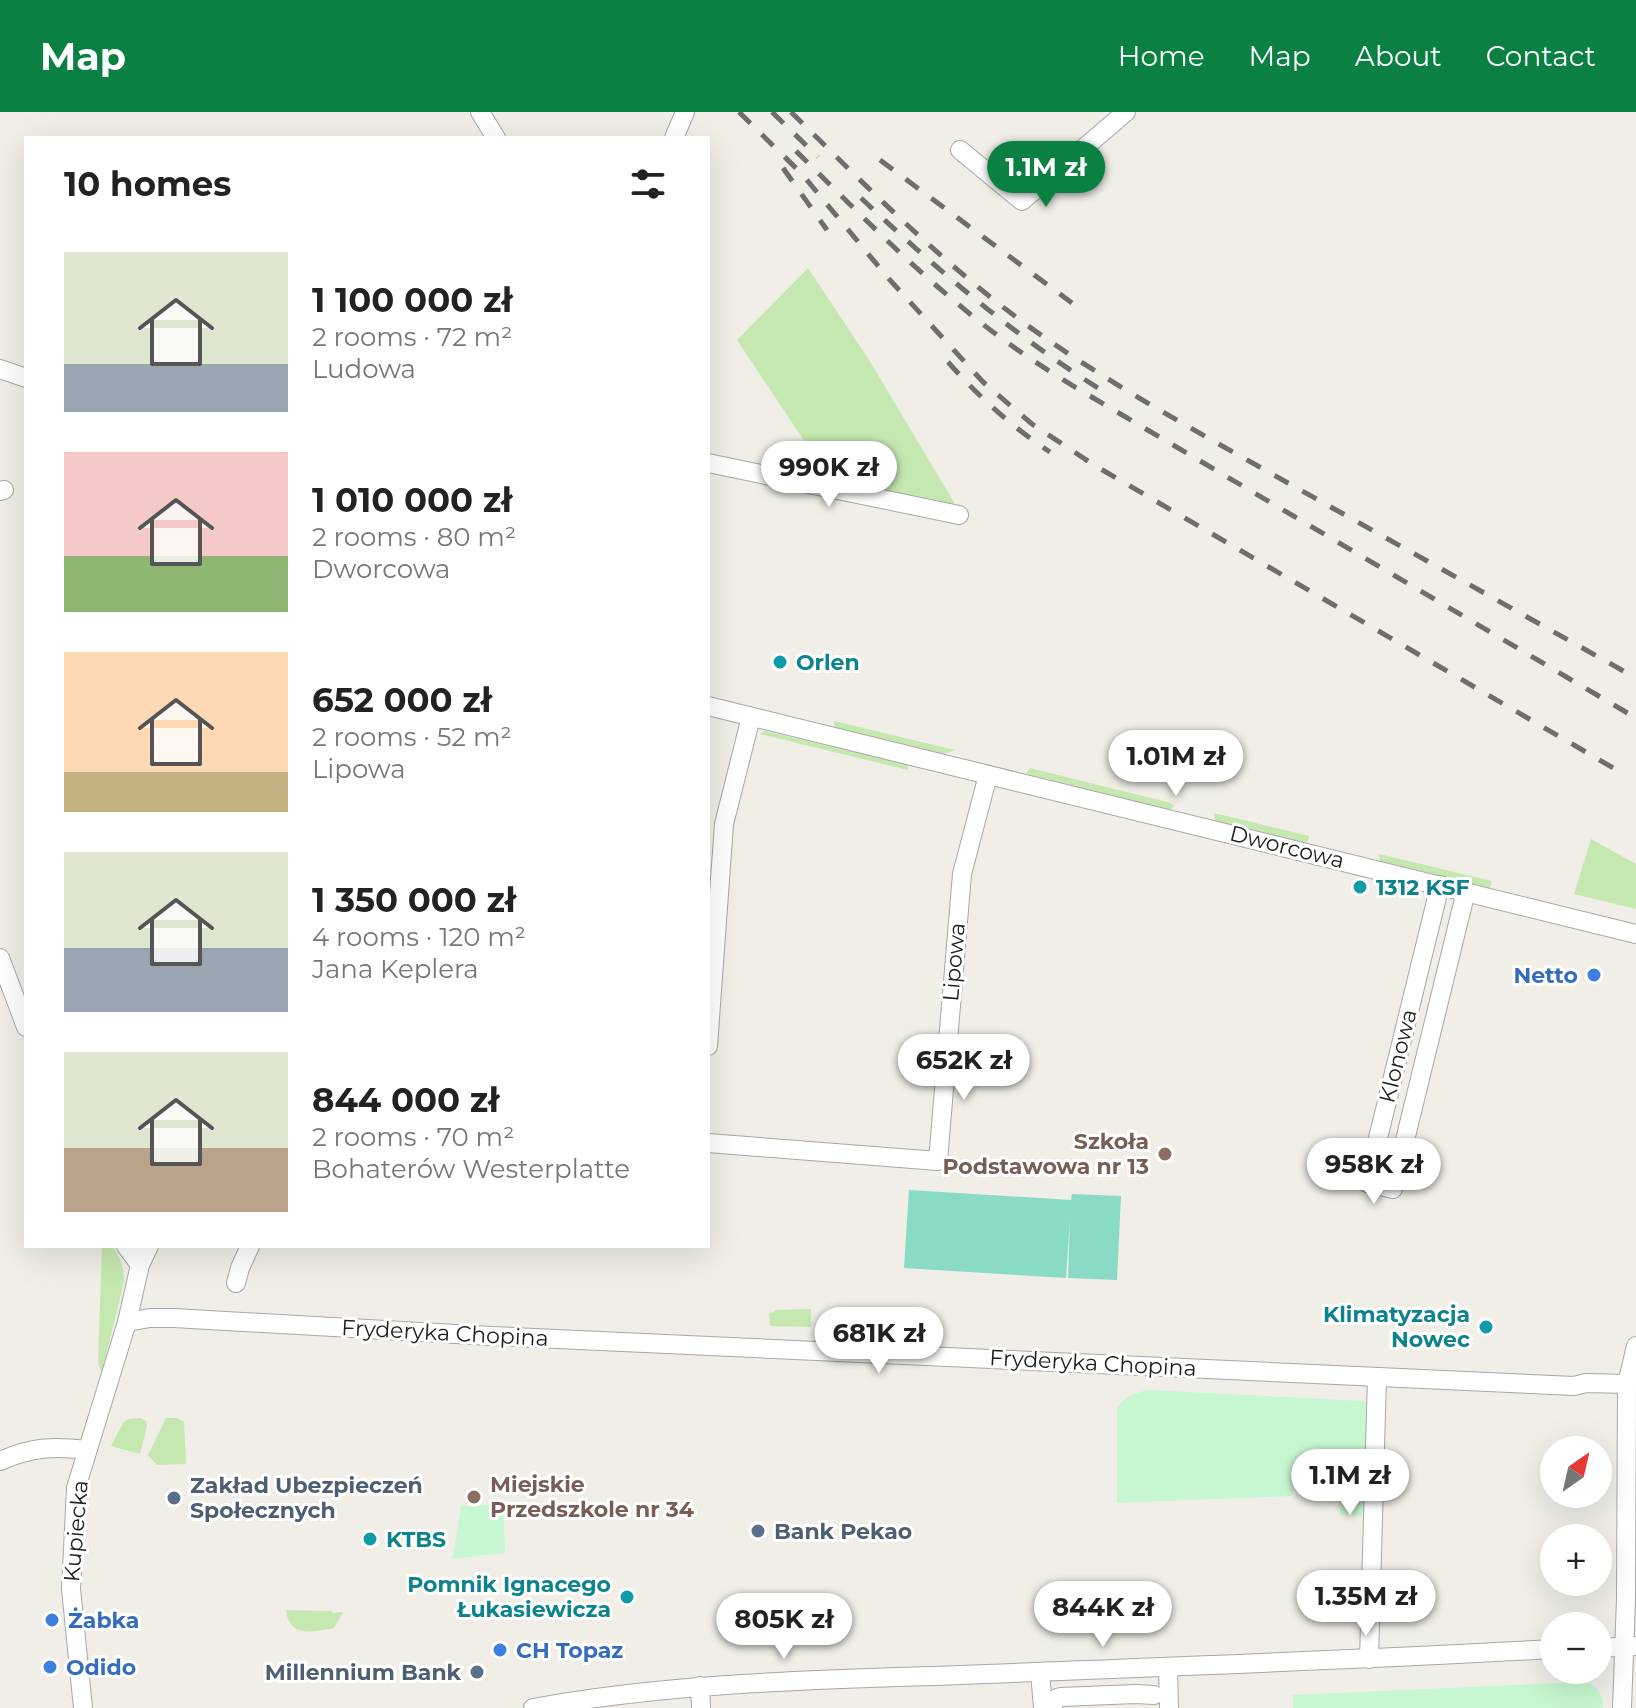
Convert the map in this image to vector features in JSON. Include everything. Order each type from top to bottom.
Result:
[{"type":"street","points":[[480,112],[495,136]]},
{"type":"street","points":[[675,136],[685,112]]},
{"type":"street","points":[[960,150],[1022,201],[1126,112]]},
{"type":"street","points":[[0,369],[24,377]]},
{"type":"street","points":[[710,463],[959,515]]},
{"type":"street","name":"Dworcowa","points":[[710,707],[1635,933]]},
{"type":"street","points":[[710,990],[716,823],[751,717]]},
{"type":"street","name":"Lipowa","points":[[710,1143],[938,1161],[961,886],[988,775]]},
{"type":"street","name":"Klonowa","points":[[1440,885],[1367,1183],[1393,1189],[1466,891]]},
{"type":"street","points":[[0,958],[24,1022]]},
{"type":"street","points":[[127,1248],[140,1265]]},
{"type":"street","name":"Kupiecka","points":[[83,1708],[71,1589],[76,1488],[127,1322],[140,1265],[148,1248]]},
{"type":"street","points":[[236,1283],[249,1248]]},
{"type":"street","name":"Fryderyka Chopina","points":[[127,1322],[150,1318],[189,1318],[491,1336],[1377,1377],[1574,1386],[1586,1383],[1627,1384]]},
{"type":"street","points":[[1622,1708],[1631,1647],[1631,1450],[1627,1384],[1636,1346]]},
{"type":"street","points":[[1369,1659],[1377,1377]]},
{"type":"street","points":[[0,1461],[55,1446],[87,1450]]},
{"type":"street","points":[[533,1708],[620,1694],[700,1686],[1540,1650]]},
{"type":"street","points":[[1168,1668],[1169,1708]]},
{"type":"street","points":[[1040,1672],[1043,1708]]},
{"type":"street","points":[[700,1686],[701,1708]]},
{"type":"street","points":[[1051,1708],[1061,1697],[1081,1702],[1142,1699]]},
{"type":"green space","points":[[808,268],[871,363],[955,504],[798,474],[807,445],[737,340]]},
{"type":"green space","points":[[834,721],[955,750],[944,754],[835,728]]},
{"type":"green space","points":[[765,731],[906,764],[908,770],[760,734]]},
{"type":"green space","points":[[1030,768],[1174,806],[1171,810],[1026,774]]},
{"type":"green space","points":[[1214,813],[1309,836],[1308,841],[1305,843],[1215,821]]},
{"type":"green space","points":[[1591,839],[1636,864],[1636,909],[1574,894]]},
{"type":"green space","points":[[1379,854],[1492,881],[1490,888],[1380,861]]},
{"type":"green space","points":[[909,1190],[1071,1200],[1072,1194],[1121,1196],[1117,1280],[1068,1278],[1070,1218],[1066,1278],[904,1268]]},
{"type":"green space","points":[[102,1248],[114,1248],[121,1263],[124,1282],[102,1372],[98,1362]]},
{"type":"green space","points":[[811,1309],[811,1327],[770,1326],[769,1313],[775,1310]]},
{"type":"green space","points":[[1148,1390],[1363,1401],[1370,1404],[1369,1516],[1340,1515],[1339,1484],[1294,1483],[1292,1496],[1117,1503],[1117,1408],[1131,1396]]},
{"type":"green space","points":[[166,1418],[184,1422],[186,1464],[157,1465],[148,1455]]},
{"type":"green space","points":[[128,1419],[146,1421],[147,1426],[140,1454],[111,1446],[123,1423]]},
{"type":"green space","points":[[503,1504],[505,1553],[453,1559],[461,1506]]},
{"type":"green space","points":[[286,1610],[343,1612],[334,1628],[303,1631],[292,1625]]},
{"type":"green space","points":[[1589,1684],[1598,1690],[1603,1708],[1293,1708],[1293,1695]]},
{"type":"railway","points":[[739,112],[801,173],[889,279],[983,382],[1032,424],[1094,465],[1615,769]]},
{"type":"railway","points":[[772,112],[818,157]]},
{"type":"railway","points":[[791,112],[933,248],[993,299],[1055,345],[1187,426],[1636,678]]},
{"type":"railway","points":[[796,151],[916,268],[1022,353],[1636,718]]},
{"type":"railway","points":[[880,160],[1072,303]]},
{"type":"railway","points":[[783,168],[827,230]]},
{"type":"railway","points":[[861,198],[975,299],[1098,388]]},
{"type":"railway","points":[[948,362],[996,410],[1050,452]]},
{"type":"place","name":"Orlen","points":[[780,662]]},
{"type":"place","name":"1312 KSF","points":[[1360,887]]},
{"type":"place","name":"Netto","points":[[1594,975]]},
{"type":"place","name":"Szkoła Podstawowa nr 13","points":[[1165,1154]]},
{"type":"place","name":"Klimatyzacja Nowec","points":[[1486,1327]]},
{"type":"place","name":"Miejskie Przedszkole nr 34","points":[[474,1497]]},
{"type":"place","name":"Zakład Ubezpieczeń Społecznych","points":[[174,1498]]},
{"type":"place","name":"Bank Pekao","points":[[758,1531]]},
{"type":"place","name":"KTBS","points":[[370,1539]]},
{"type":"place","name":"Pomnik Ignacego Łukasiewicza","points":[[627,1597]]},
{"type":"place","name":"Żabka","points":[[52,1620]]},
{"type":"place","name":"CH Topaz","points":[[500,1650]]},
{"type":"place","name":"Odido","points":[[50,1667]]},
{"type":"place","name":"Millennium Bank","points":[[477,1672]]}]
